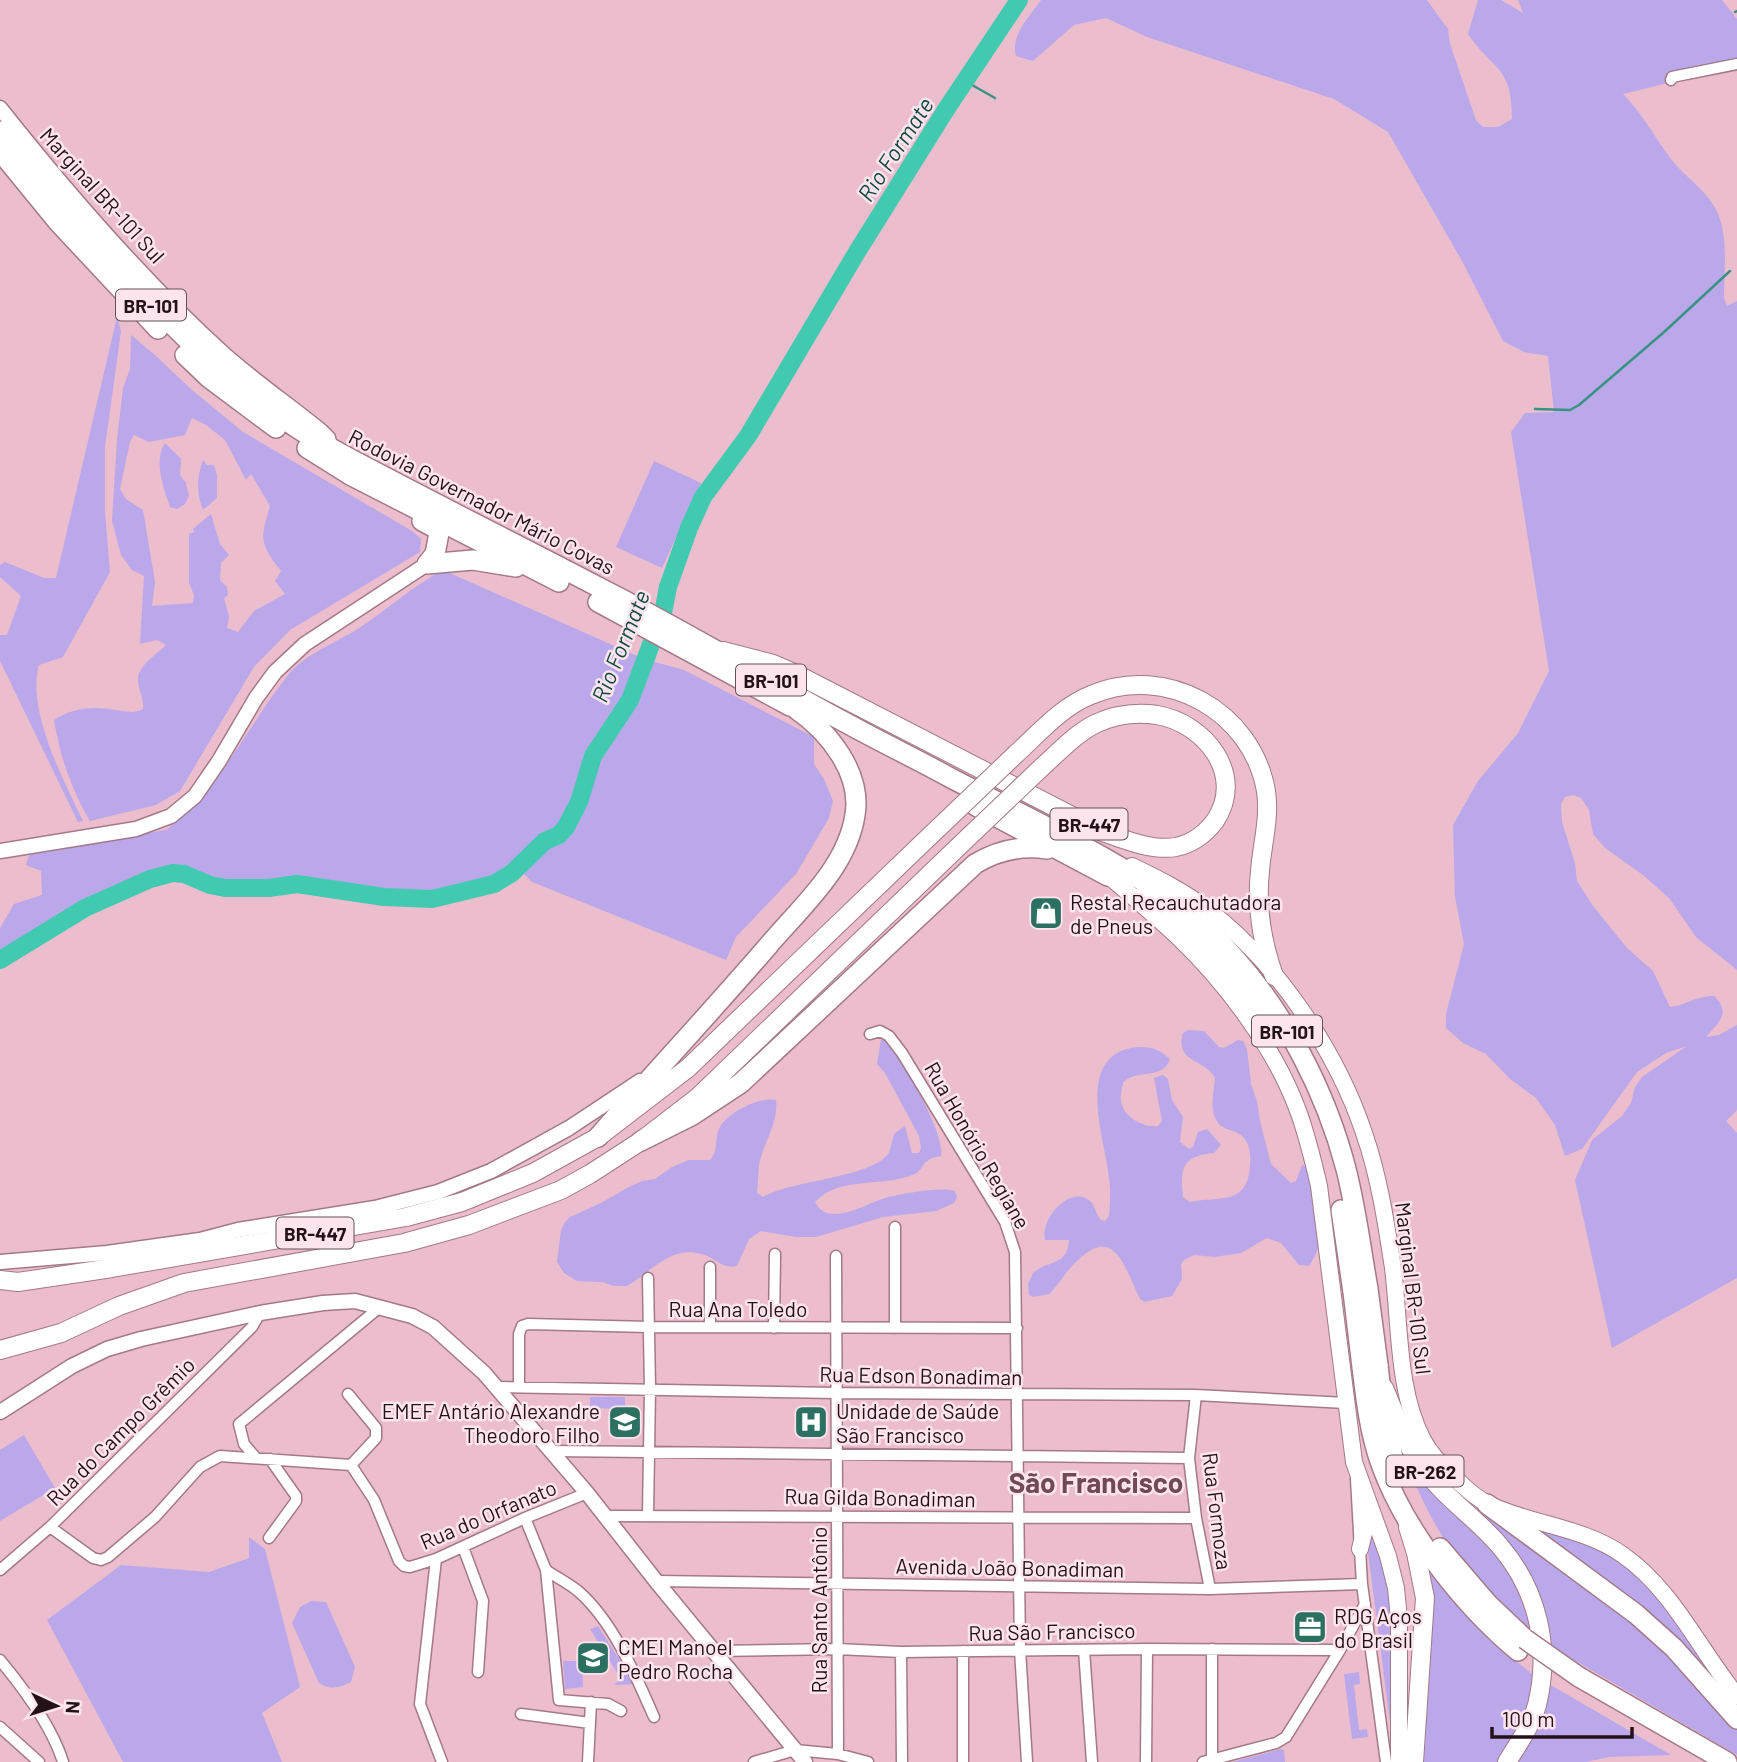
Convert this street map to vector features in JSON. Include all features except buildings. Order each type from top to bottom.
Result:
[{"type":"highway","name":"Rodovia Governador Mário Covas","points":[[0,131],[160,315],[201,354],[296,427],[626,608],[796,709],[1110,877],[1151,902],[1192,934],[1254,1005],[1280,1042],[1303,1084],[1326,1145],[1361,1290]]},
{"type":"highway","name":"Rodovia Governador Mário Covas","points":[[0,151],[138,310],[209,378],[291,438],[350,475],[540,572],[626,608]]},
{"type":"highway","points":[[291,438],[355,485],[435,528],[439,533],[438,542],[435,554],[426,564]]},
{"type":"highway","points":[[426,564],[477,560],[540,572]]},
{"type":"highway","name":"Rodovia Governador Mário Covas","points":[[689,644],[713,649],[849,725],[1088,850],[1159,892],[1200,922],[1241,966],[1290,1035],[1316,1084],[1336,1133],[1352,1192],[1361,1290],[1373,1370],[1393,1462],[1407,1497],[1420,1520],[1521,1645]]},
{"type":"highway","points":[[598,1137],[827,877],[849,838],[856,804],[848,770],[827,736],[796,709]]},
{"type":"highway","points":[[641,1141],[691,1116],[741,1083],[975,864],[994,853],[1026,847],[1048,849],[1068,855]]},
{"type":"highway","name":"Rodovia Governador Mário Covas","points":[[1373,1370],[1374,1442],[1382,1468],[1400,1504],[1449,1579],[1495,1632],[1521,1645],[1704,1762]]},
{"type":"highway","points":[[1487,1504],[1636,1614],[1674,1648],[1737,1719]]},
{"type":"highway","name":"Rodovia Governador Mário Covas","points":[[1576,1682],[1727,1762]]},
{"type":"main road","name":"BR-447","points":[[0,1350],[61,1334],[141,1297],[206,1278],[372,1250],[469,1225],[561,1190],[590,1174],[641,1141],[697,1098],[957,848],[1041,768],[1079,734],[1096,723],[1128,715],[1150,714],[1182,723],[1207,741],[1222,766],[1225,792],[1217,817],[1206,831],[1192,841],[1167,848],[1134,843],[1103,832],[796,674],[763,661],[713,649]]},
{"type":"main road","name":"BR-447","points":[[9,1281],[378,1222],[435,1210],[533,1174],[598,1137],[666,1087],[1016,754],[1071,706],[1093,694],[1118,687],[1156,686],[1181,691],[1206,703],[1228,720],[1253,752],[1266,791],[1267,819],[1259,872],[1259,908],[1264,942],[1274,976]]},
{"type":"main road","name":"Marginal BR-101 Sul","points":[[1088,850],[1113,856],[1166,882],[1208,909],[1247,945],[1274,976],[1324,1047],[1365,1134],[1379,1185],[1410,1408],[1425,1444],[1443,1467],[1487,1504],[1588,1536],[1623,1556],[1649,1577],[1670,1602],[1737,1696]]},
{"type":"main road","points":[[1110,877],[1180,939],[1209,971],[1264,1042],[1286,1083],[1308,1141],[1319,1186],[1354,1462],[1388,1556],[1396,1588],[1399,1619],[1399,1762]]},
{"type":"main road","points":[[1334,1299],[1344,1315],[1362,1323],[1381,1320],[1397,1303]]},
{"type":"main road","points":[[1342,1365],[1348,1346],[1364,1335],[1373,1334],[1392,1340],[1402,1356]]},
{"type":"main road","name":"BR-262","points":[[1373,1370],[1412,1453],[1440,1488],[1489,1534],[1511,1560],[1521,1575],[1539,1619],[1544,1645],[1536,1706],[1529,1725],[1507,1762]]},
{"type":"main road","name":"BR-262","points":[[1400,1504],[1416,1553],[1425,1598],[1414,1762]]},
{"type":"main road","points":[[1360,1549],[1370,1505]]},
{"type":"street","points":[[1671,80],[1672,76],[1737,64]]},
{"type":"street","name":"Marginal BR-101 Sul","points":[[0,108],[93,219],[163,294],[225,354],[321,431],[328,438],[331,447]]},
{"type":"street","points":[[0,162],[27,185]]},
{"type":"street","points":[[0,851],[136,829],[171,816],[195,796],[275,672],[305,645],[426,564]]},
{"type":"street","name":"Rua Honório Regiane","points":[[870,1034],[880,1031],[889,1036],[902,1053],[1005,1222],[1015,1252],[1019,1395],[1020,1650],[1027,1762]]},
{"type":"street","points":[[0,1262],[107,1253],[200,1240],[238,1230],[375,1208],[438,1192],[491,1171],[569,1128],[629,1090],[679,1048]]},
{"type":"street","points":[[895,1227],[895,1328]]},
{"type":"street","points":[[774,1328],[775,1254]]},
{"type":"street","name":"Rua Santo Antônio","points":[[836,1256],[838,1754]]},
{"type":"street","points":[[709,1327],[710,1267]]},
{"type":"street","points":[[648,1278],[648,1515]]},
{"type":"street","points":[[0,1412],[55,1375],[107,1349],[141,1339],[260,1312],[355,1301],[412,1316],[433,1327],[496,1387],[587,1493],[806,1762]]},
{"type":"street","points":[[257,1458],[244,1444],[239,1424],[380,1307]]},
{"type":"street","name":"Rua do Campo Grêmio","points":[[0,1570],[50,1527],[251,1327],[260,1312]]},
{"type":"street","name":"Rua Ana Toledo","points":[[519,1387],[519,1334],[522,1326],[528,1324],[1017,1328]]},
{"type":"street","name":"Rua Edson Bonadiman","points":[[496,1387],[837,1393],[1196,1395],[1346,1403]]},
{"type":"street","points":[[50,1527],[93,1558],[101,1560],[108,1558],[155,1517],[209,1461],[230,1455],[351,1465],[376,1438],[377,1433],[376,1427],[348,1394]]},
{"type":"street","name":"Rua Formoza","points":[[1196,1395],[1189,1458],[1209,1590]]},
{"type":"street","points":[[551,1451],[837,1452],[1189,1458]]},
{"type":"street","points":[[269,1538],[296,1500],[296,1496],[270,1460]]},
{"type":"street","points":[[1354,1462],[1365,1604],[1386,1762]]},
{"type":"street","name":"Rua do Orfanato","points":[[351,1465],[374,1500],[399,1561],[410,1567],[436,1559],[587,1493]]},
{"type":"street","name":"Rua Gilda Bonadiman","points":[[606,1516],[1196,1518]]},
{"type":"street","points":[[525,1518],[546,1570],[559,1700],[554,1717]]},
{"type":"street","points":[[463,1547],[483,1601],[478,1672]]},
{"type":"street","points":[[436,1559],[420,1703],[442,1762]]},
{"type":"street","points":[[546,1570],[579,1591],[605,1623],[635,1673],[654,1717]]},
{"type":"street","name":"Avenida João Bonadiman","points":[[656,1581],[1209,1590],[1363,1584]]},
{"type":"street","points":[[1212,1649],[1207,1761],[1276,1743],[1286,1737],[1365,1604]]},
{"type":"street","points":[[1146,1762],[1147,1649]]},
{"type":"street","points":[[1084,1650],[1092,1762]]},
{"type":"street","name":"Rua São Francisco","points":[[714,1651],[1340,1650]]},
{"type":"street","points":[[962,1762],[963,1651]]},
{"type":"street","points":[[901,1652],[902,1762]]},
{"type":"street","points":[[0,1660],[38,1713],[60,1751],[63,1762]]},
{"type":"street","points":[[559,1700],[608,1704],[621,1711]]},
{"type":"street","points":[[588,1762],[591,1702]]},
{"type":"street","points":[[521,1714],[590,1723]]},
{"type":"street","points":[[0,1727],[39,1762]]},
{"type":"street","points":[[754,1762],[795,1750],[838,1754],[868,1762]]},
{"type":"shaded area","points":[[1041,0],[1427,0],[1448,29],[1450,44],[1476,120],[1483,127],[1498,127],[1512,119],[1509,88],[1505,78],[1468,34],[1478,0],[1501,0],[1523,13],[1518,0],[1722,0],[1737,19],[1737,66],[1623,94],[1673,161],[1707,197],[1718,213],[1725,249],[1724,298],[1727,306],[1737,301],[1737,970],[1696,937],[1669,898],[1643,875],[1605,848],[1593,834],[1589,810],[1581,798],[1573,795],[1565,797],[1561,804],[1562,822],[1575,863],[1577,881],[1593,906],[1627,948],[1653,971],[1670,1007],[1714,996],[1723,1013],[1706,1037],[1719,1035],[1737,1025],[1737,1110],[1726,1121],[1737,1133],[1737,1278],[1612,1348],[1575,1180],[1592,1140],[1622,1116],[1642,1077],[1687,1046],[1666,1053],[1637,1072],[1582,1149],[1565,1156],[1555,1125],[1536,1098],[1510,1079],[1486,1054],[1463,1043],[1446,1028],[1446,1014],[1464,944],[1455,897],[1453,825],[1478,781],[1518,733],[1549,671],[1511,432],[1525,413],[1554,412],[1548,356],[1524,352],[1503,341],[1462,261],[1388,132],[1334,99],[1147,37],[1106,18],[1074,25],[1033,61],[1016,56],[1018,33]]},
{"type":"shaded area","points":[[117,317],[121,331],[105,447],[105,512],[110,572],[63,657],[39,665],[36,683],[42,724],[57,766],[83,821],[78,822],[0,661],[0,635],[7,635],[21,596],[0,577],[0,565],[5,562],[44,578],[56,578]]},
{"type":"shaded area","points":[[131,335],[243,432],[412,531],[421,539],[420,552],[290,630],[254,667],[180,791],[156,805],[90,821],[67,772],[54,720],[67,713],[87,708],[131,712],[143,709],[138,676],[144,666],[166,645],[157,640],[140,644],[144,576],[132,570],[121,555],[112,521],[123,388],[130,369]],"holes":[[[192,418],[225,440],[246,480],[251,474],[270,506],[263,534],[265,547],[281,571],[275,581],[285,594],[254,611],[238,632],[227,628],[229,616],[224,598],[228,595],[227,587],[220,580],[221,563],[229,555],[220,544],[211,514],[189,534],[189,583],[194,595],[193,603],[152,606],[155,582],[143,510],[126,499],[120,489],[130,442],[134,435],[149,442],[185,435]]]},
{"type":"shaded area","points":[[165,443],[181,459],[180,475],[186,483],[189,496],[185,504],[177,509],[170,507],[161,475],[160,458]]},
{"type":"shaded area","points":[[203,460],[207,465],[214,465],[217,498],[203,510],[198,485]]},
{"type":"shaded area","points":[[654,461],[701,483],[662,568],[616,547]]},
{"type":"shaded area","points":[[443,570],[644,659],[684,670],[814,737],[814,764],[833,801],[829,818],[796,874],[736,937],[726,960],[532,882],[518,868],[494,884],[424,899],[384,897],[297,884],[269,888],[210,885],[185,874],[173,873],[150,879],[85,908],[0,960],[0,928],[14,904],[42,895],[41,871],[26,865],[30,852],[166,830],[185,814],[218,777],[295,667],[312,654],[359,628]]},
{"type":"shaded area","points":[[1188,1030],[1204,1031],[1219,1047],[1224,1048],[1238,1040],[1243,1041],[1247,1049],[1251,1084],[1271,1164],[1291,1183],[1296,1181],[1302,1165],[1307,1167],[1320,1233],[1319,1247],[1311,1263],[1309,1266],[1299,1265],[1281,1243],[1267,1238],[1241,1253],[1214,1257],[1194,1255],[1181,1264],[1182,1279],[1172,1296],[1144,1302],[1115,1253],[1108,1248],[1098,1247],[1073,1265],[1049,1294],[1033,1297],[1029,1295],[1028,1284],[1033,1273],[1061,1258],[1068,1248],[1069,1240],[1045,1240],[1047,1222],[1058,1206],[1074,1197],[1082,1197],[1092,1203],[1101,1220],[1105,1221],[1109,1216],[1110,1183],[1100,1124],[1098,1085],[1103,1068],[1114,1055],[1142,1047],[1157,1050],[1170,1059],[1162,1070],[1135,1076],[1123,1083],[1121,1101],[1130,1116],[1141,1123],[1158,1126],[1162,1121],[1154,1078],[1163,1075],[1168,1079],[1172,1100],[1183,1117],[1180,1142],[1189,1149],[1193,1147],[1198,1132],[1207,1129],[1221,1145],[1214,1153],[1195,1157],[1185,1165],[1182,1178],[1183,1197],[1190,1202],[1231,1197],[1244,1187],[1250,1165],[1248,1144],[1241,1135],[1222,1127],[1217,1121],[1213,1106],[1215,1078],[1183,1050],[1183,1033]]},
{"type":"shaded area","points":[[887,1038],[930,1114],[941,1145],[941,1156],[928,1161],[915,1174],[837,1188],[815,1202],[820,1209],[834,1214],[857,1209],[891,1196],[941,1189],[955,1191],[957,1197],[954,1203],[936,1211],[883,1217],[816,1237],[796,1237],[761,1231],[749,1239],[737,1266],[723,1265],[701,1254],[680,1253],[661,1262],[627,1286],[577,1281],[564,1273],[557,1262],[561,1230],[570,1217],[642,1181],[655,1179],[672,1167],[689,1160],[710,1160],[723,1123],[753,1103],[776,1100],[773,1125],[759,1165],[757,1193],[763,1197],[792,1186],[848,1174],[879,1162],[888,1154],[895,1133],[905,1126],[912,1153],[919,1153],[919,1136],[885,1073],[877,1064],[881,1040]]},
{"type":"shaded area","points":[[590,1397],[625,1397],[625,1409],[590,1408]]},
{"type":"shaded area","points":[[24,1435],[55,1488],[0,1521],[0,1450]]},
{"type":"shaded area","points":[[1407,1461],[1433,1492],[1494,1548],[1525,1599],[1533,1634],[1492,1599],[1456,1557],[1428,1511]]},
{"type":"shaded area","points":[[1441,1478],[1633,1618],[1704,1689],[1737,1729],[1737,1755],[1550,1646],[1546,1619]]},
{"type":"shaded area","points":[[1372,1520],[1387,1579],[1391,1609],[1393,1745],[1368,1552]]},
{"type":"shaded area","points":[[1535,1528],[1577,1538],[1621,1560],[1665,1605],[1737,1706]]},
{"type":"shaded area","points":[[249,1537],[265,1549],[300,1687],[262,1713],[282,1762],[123,1762],[47,1620],[121,1565],[209,1572],[249,1558]]},
{"type":"shaded area","points":[[1431,1572],[1487,1638],[1536,1677],[1531,1706],[1499,1762],[1420,1762]]},
{"type":"shaded area","points":[[311,1601],[326,1602],[355,1667],[351,1682],[347,1684],[331,1687],[319,1683],[292,1623],[300,1607]]},
{"type":"shaded area","points":[[598,1626],[635,1684],[614,1685],[621,1679],[590,1629]]},
{"type":"shaded area","points":[[563,1661],[582,1661],[583,1687],[565,1689]]},
{"type":"shaded area","points":[[1359,1672],[1360,1684],[1354,1685],[1359,1730],[1367,1729],[1368,1737],[1352,1739],[1344,1674]]},
{"type":"shaded area","points":[[1549,1684],[1671,1755],[1609,1757],[1586,1762],[1515,1762]]},
{"type":"shaded area","points":[[1284,1750],[1285,1762],[1232,1762]]},
{"type":"waterway","name":"Rio Formate","points":[[0,960],[85,908],[150,879],[173,873],[225,888],[269,888],[297,884],[384,897],[432,899],[494,884],[512,873],[545,841],[559,835],[579,802],[593,756],[630,700],[663,613],[668,587],[689,528],[703,497],[748,436],[857,252],[947,108],[1019,0]]},
{"type":"waterway","points":[[965,81],[995,98]]},
{"type":"waterway","points":[[1535,409],[1570,410],[1579,405],[1730,271]]},
{"type":"place","name":"Restal Recauchutadora de Pneus","points":[[1046,913]]},
{"type":"place","name":"EMEF Antário Alexandre Theodoro Filho","points":[[625,1422]]},
{"type":"place","name":"Unidade de Saúde São Francisco","points":[[811,1422]]},
{"type":"place","name":"RDG Aços do Brasil","points":[[1310,1627]]},
{"type":"place","name":"CMEI Manoel Pedro Rocha","points":[[593,1658]]},
{"type":"district","name":"São Francisco","points":[[1096,1482]]}]
